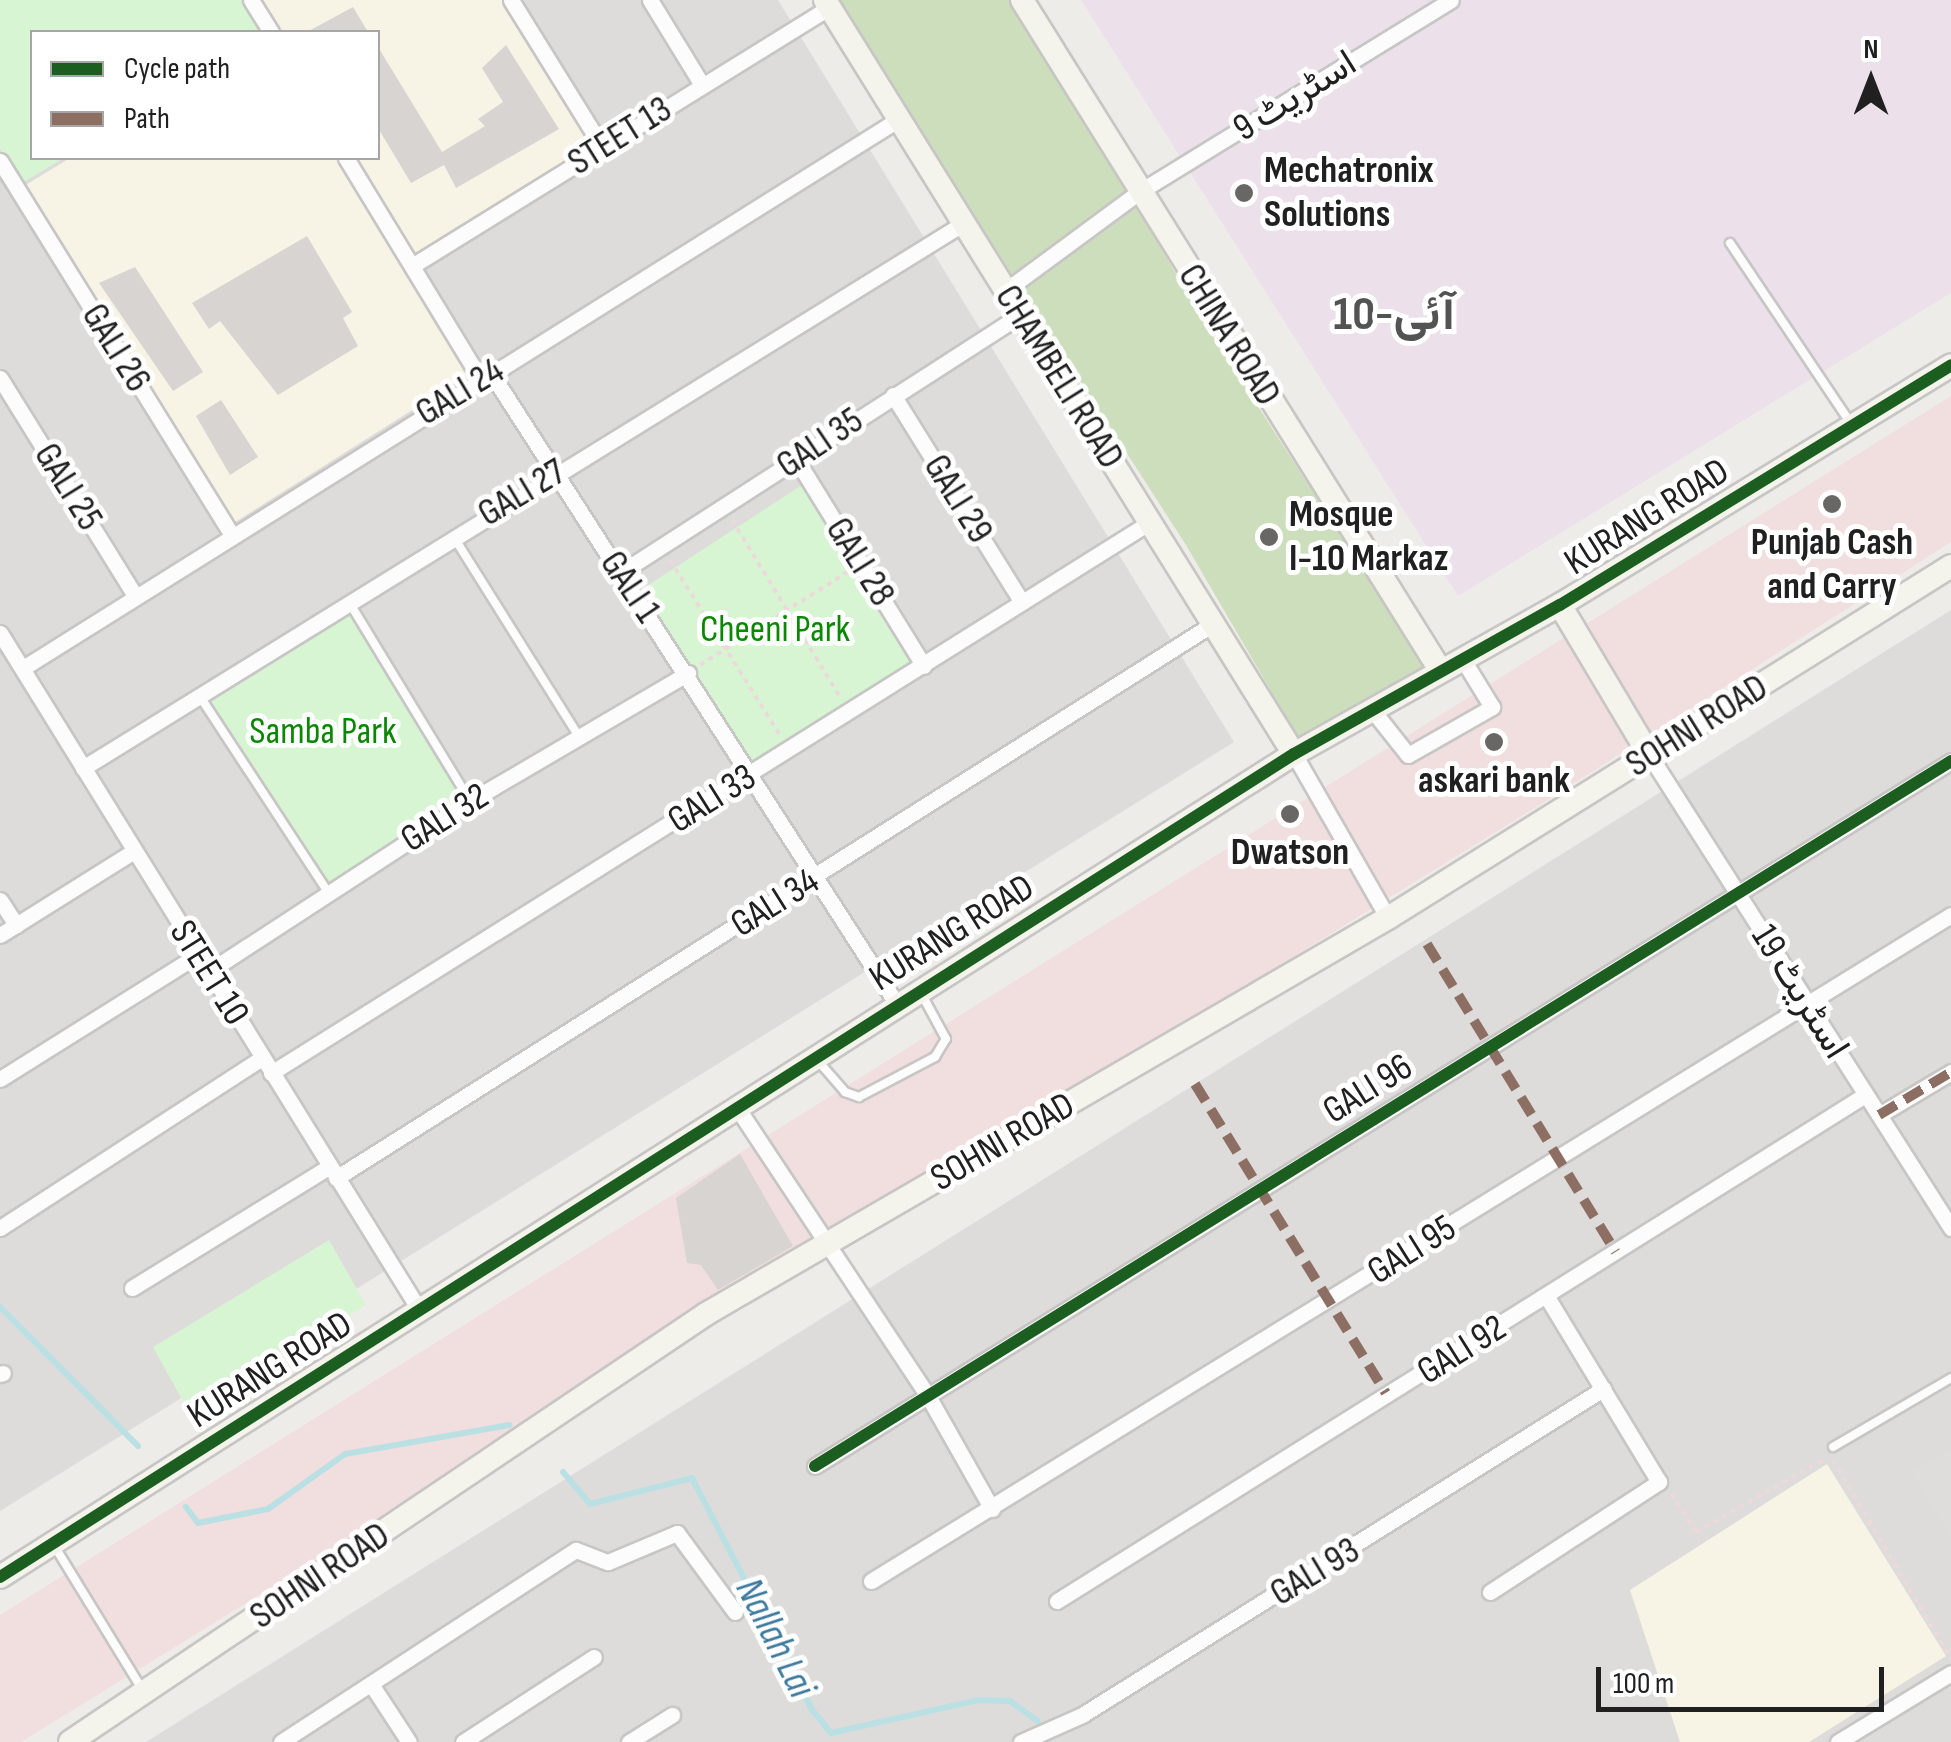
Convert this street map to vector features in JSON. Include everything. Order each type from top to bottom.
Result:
[{"type":"street","points":[[251,0],[270,30]]},
{"type":"street","points":[[511,0],[602,147]]},
{"type":"street","points":[[650,0],[702,86]]},
{"type":"street","name":"CHINA ROAD","points":[[1022,0],[1439,668]]},
{"type":"street","name":"اسٹریٹ 9","points":[[1006,290],[1139,192],[1451,0]]},
{"type":"street","name":"STEET 13","points":[[412,266],[702,86],[827,3]]},
{"type":"street","name":"CHAMBELI ROAD","points":[[827,3],[1294,754]]},
{"type":"street","name":"GALI 24","points":[[23,668],[231,534],[900,120]]},
{"type":"street","name":"GALI 1","points":[[347,160],[412,266],[688,673],[814,879],[896,1003]]},
{"type":"street","name":"GALI 26","points":[[0,161],[231,534]]},
{"type":"street","name":"GALI 27","points":[[84,768],[452,535],[964,223]]},
{"type":"street","name":"GALI 35","points":[[620,573],[1021,315]]},
{"type":"street","name":"KURANG ROAD","points":[[0,1577],[738,1109],[918,989],[1294,754],[1439,668],[1560,605],[1951,365]]},
{"type":"street","name":"GALI 25","points":[[0,378],[135,596]]},
{"type":"street","name":"GALI 29","points":[[893,395],[1022,602]]},
{"type":"street","name":"GALI 28","points":[[796,459],[924,666]]},
{"type":"street","name":"GALI 33","points":[[271,1073],[790,752],[1150,522]]},
{"type":"street","name":"SOHNI ROAD","points":[[70,1742],[706,1314],[1388,918],[1951,566]]},
{"type":"street","points":[[1560,605],[1650,756]]},
{"type":"street","name":"GALI 34","points":[[132,1288],[332,1173],[814,879],[1212,625]]},
{"type":"street","name":"STEET 10","points":[[0,633],[420,1311]]},
{"type":"street","points":[[1370,708],[1408,755],[1492,707],[1462,658]]},
{"type":"street","name":"GALI 32","points":[[208,972],[470,801],[688,673]]},
{"type":"street","points":[[1294,754],[1388,918]]},
{"type":"street","name":"اسٹریٹ 19","points":[[1650,756],[1951,1228]]},
{"type":"street","name":"GALI 96","points":[[815,1466],[1951,761]]},
{"type":"street","points":[[0,935],[134,852]]},
{"type":"street","points":[[0,900],[16,925]]},
{"type":"street","name":"GALI 95","points":[[871,1581],[1808,1006],[1951,914]]},
{"type":"street","points":[[0,1080],[198,955]]},
{"type":"street","points":[[0,1228],[262,1058]]},
{"type":"street","points":[[1879,1116],[1951,1072]]},
{"type":"street","name":"GALI 92","points":[[1057,1601],[1865,1095]]},
{"type":"street","points":[[738,1109],[928,1396],[992,1509]]},
{"type":"street","points":[[1490,1592],[1659,1482],[1547,1297]]},
{"type":"street","name":"GALI 93","points":[[1021,1742],[1098,1705],[1602,1388]]},
{"type":"street","points":[[280,1742],[576,1550],[608,1562],[677,1533],[735,1612]]},
{"type":"street","points":[[463,1742],[594,1657]]},
{"type":"street","points":[[1838,1742],[1951,1673]]},
{"type":"street","points":[[371,1684],[409,1742]]},
{"type":"street","points":[[629,1742],[672,1715]]},
{"type":"lane","points":[[1730,244],[1852,426]]},
{"type":"lane","points":[[452,535],[578,735]]},
{"type":"lane","points":[[348,602],[470,801]]},
{"type":"lane","points":[[198,695],[328,892]]},
{"type":"lane","points":[[815,1057],[845,1092],[859,1097],[935,1057],[946,1039],[918,989]]},
{"type":"lane","points":[[1833,1448],[1951,1378]]},
{"type":"lane","points":[[52,1544],[146,1694]]},
{"type":"path","points":[[725,507],[850,713]]},
{"type":"path","points":[[662,547],[790,752]]},
{"type":"path","points":[[688,673],[860,564]]},
{"type":"path","points":[[1668,1490],[1696,1532],[1831,1456],[1951,1657],[1934,1668]]},
{"type":"shaded area","points":[[0,0],[778,0],[1234,742],[0,1511]]},
{"type":"shaded area","points":[[258,0],[504,0],[593,145],[412,256],[354,160],[380,160],[380,30],[277,30]]},
{"type":"shaded area","points":[[1081,0],[1951,0],[1951,293],[1458,596]]},
{"type":"shaded area","points":[[67,160],[339,160],[469,374],[232,524],[24,186]]},
{"type":"shaded area","points":[[1951,396],[1951,542],[1570,786],[21,1742],[0,1742],[0,1615]]},
{"type":"shaded area","points":[[1951,610],[1951,1742],[146,1742]]},
{"type":"shaded area","points":[[1951,1449],[1951,1536],[1912,1472]]},
{"type":"shaded area","points":[[1827,1464],[1946,1656],[1809,1742],[1680,1742],[1630,1590]]},
{"type":"green space","points":[[0,0],[242,0],[261,30],[30,30],[30,160],[61,160],[22,183],[0,149]]},
{"type":"green space","points":[[835,0],[1015,0],[1215,340],[1426,667],[1300,741],[1186,545]]},
{"type":"green space","name":"Cheeni Park","points":[[802,485],[923,669],[748,781],[633,595]]},
{"type":"green space","name":"Samba Park","points":[[350,613],[469,808],[328,897],[204,706]]},
{"type":"green space","points":[[329,1240],[366,1305],[189,1412],[153,1347]]},
{"type":"building","points":[[353,7],[367,30],[311,30]]},
{"type":"building","points":[[506,45],[559,129],[456,188],[444,165],[411,183],[380,131],[380,50],[442,152],[485,126],[478,119],[503,102],[482,68]]},
{"type":"building","points":[[307,236],[352,312],[343,318],[358,346],[278,395],[220,321],[209,329],[192,303]]},
{"type":"building","points":[[135,267],[203,372],[173,391],[99,283]]},
{"type":"building","points":[[221,400],[258,457],[230,475],[196,416]]},
{"type":"building","points":[[740,1154],[793,1246],[718,1290],[701,1265],[687,1263],[676,1198]]},
{"type":"waterway","name":"Nallah Lai","points":[[0,1307],[138,1446]]},
{"type":"waterway","name":"Nallah Lai","points":[[186,1507],[198,1523],[268,1509],[345,1454],[509,1425]]},
{"type":"waterway","name":"Nallah Lai","points":[[563,1472],[590,1504],[692,1478],[813,1711],[831,1733],[979,1700],[1010,1701],[1038,1721]]},
{"type":"marked path","points":[[1427,944],[1616,1252]]},
{"type":"marked path","points":[[1879,1115],[1951,1072]]},
{"type":"marked path","points":[[1195,1084],[1386,1393]]},
{"type":"cycle path","points":[[0,1577],[1294,754],[1560,605],[1951,365]]},
{"type":"cycle path","points":[[815,1466],[1951,761]]},
{"type":"place","name":"Mechatronix Solutions","points":[[1244,193]]},
{"type":"place","name":"Punjab Cash and Carry","points":[[1832,504]]},
{"type":"place","name":"Mosque I-10 Markaz","points":[[1269,537]]},
{"type":"place","name":"askari bank","points":[[1494,742]]},
{"type":"place","name":"Dwatson","points":[[1290,814]]},
{"type":"district","name":"آئی-10","points":[[1394,315]]}]
